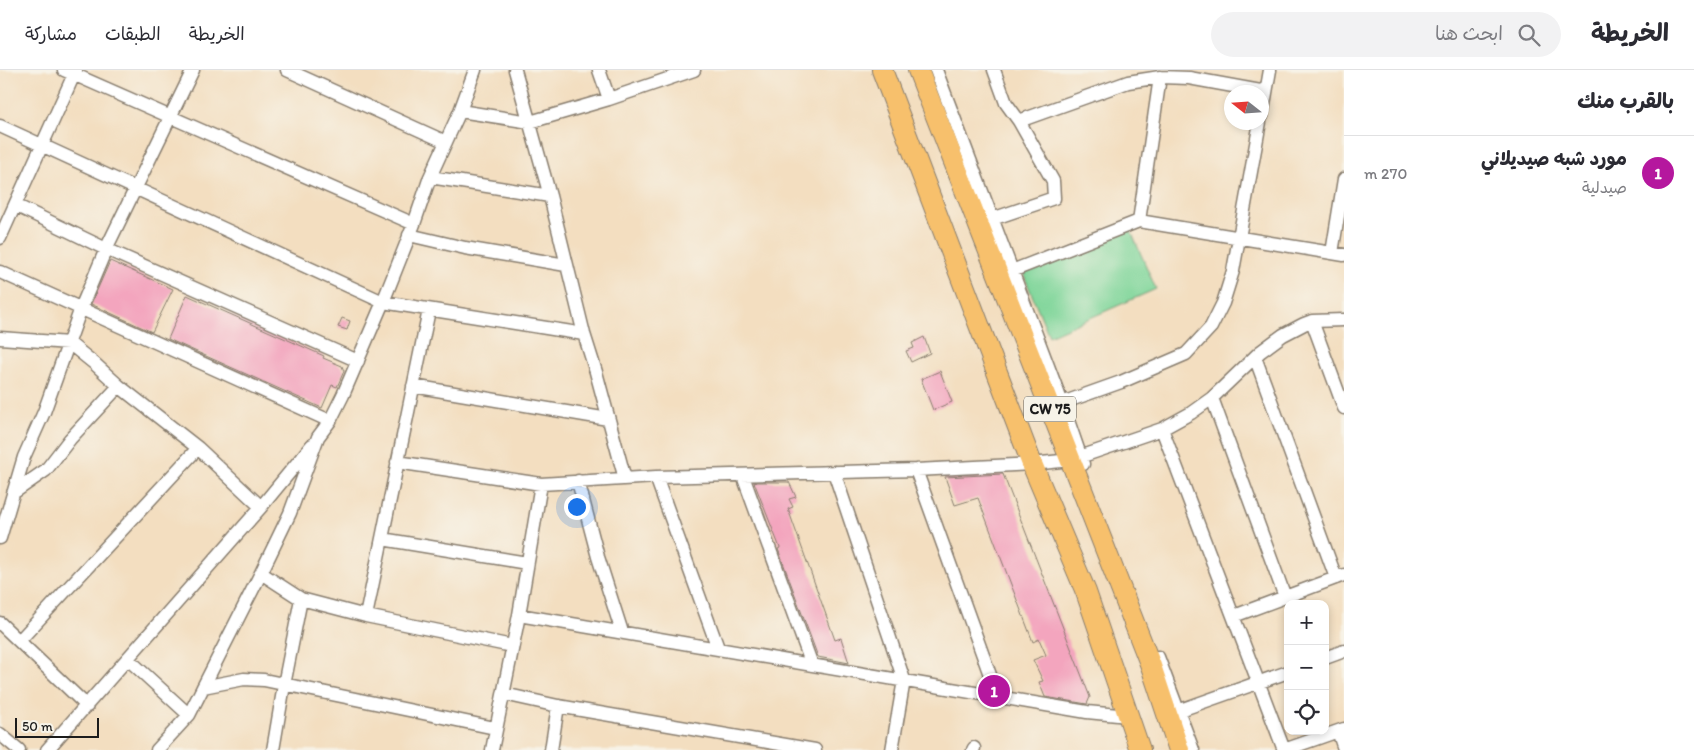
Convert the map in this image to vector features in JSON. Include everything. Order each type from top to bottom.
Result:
[{"type":"main road","name":"CW 75","points":[[882,70],[1032,464]]},
{"type":"main road","name":"CW 75","points":[[918,70],[1075,458],[1151,666],[1173,712],[1179,750]]},
{"type":"main road","points":[[1032,464],[1086,592],[1140,750]]},
{"type":"street","points":[[0,538],[24,457],[44,412],[81,308],[106,249],[193,70]]},
{"type":"street","points":[[286,70],[446,142]]},
{"type":"street","points":[[47,750],[262,507],[330,421],[384,302],[430,177],[460,111],[475,70]]},
{"type":"street","points":[[515,70],[550,196],[584,334],[625,479]]},
{"type":"street","points":[[599,70],[609,99]]},
{"type":"street","points":[[460,111],[530,122],[609,99],[672,74],[694,70]]},
{"type":"street","points":[[936,70],[1062,403],[1075,458]]},
{"type":"street","points":[[992,219],[1054,198],[1053,181],[1006,103],[994,70]]},
{"type":"street","points":[[1267,85],[1270,70]]},
{"type":"street","points":[[0,238],[42,144],[71,71],[412,229],[465,248],[566,265]]},
{"type":"street","points":[[1018,121],[1128,82],[1160,77],[1189,78],[1228,85]]},
{"type":"street","points":[[1139,220],[1160,77]]},
{"type":"street","points":[[0,126],[384,302],[584,334]]},
{"type":"street","points":[[1062,403],[1129,379],[1186,354],[1211,328],[1223,303],[1233,271],[1259,130]]},
{"type":"street","points":[[430,177],[550,196]]},
{"type":"street","points":[[1012,271],[1139,220],[1338,254],[1344,178]]},
{"type":"street","points":[[16,205],[106,249],[358,361]]},
{"type":"street","points":[[0,272],[330,421]]},
{"type":"street","points":[[366,616],[429,310]]},
{"type":"street","points":[[397,462],[541,484],[578,480],[656,477],[916,470],[1032,464],[1075,458],[1162,428],[1191,413],[1212,398],[1255,357],[1283,335],[1312,322],[1344,320]]},
{"type":"street","points":[[1312,322],[1344,408]]},
{"type":"street","points":[[0,338],[69,344],[198,448],[262,507]]},
{"type":"street","points":[[1234,616],[1340,577],[1255,357]]},
{"type":"street","points":[[13,493],[46,470],[70,439],[119,386]]},
{"type":"street","points":[[413,386],[608,418]]},
{"type":"street","points":[[1212,398],[1285,597]]},
{"type":"street","points":[[1162,428],[1284,750],[1341,730],[1344,749]]},
{"type":"street","points":[[157,750],[189,715],[290,513],[318,437]]},
{"type":"street","points":[[19,641],[198,448]]},
{"type":"street","points":[[916,470],[998,697]]},
{"type":"street","points":[[834,472],[904,680],[892,750]]},
{"type":"street","points":[[743,476],[812,665]]},
{"type":"street","points":[[656,477],[718,648]]},
{"type":"street","points":[[578,480],[598,557],[622,632]]},
{"type":"street","points":[[492,750],[519,615],[541,484]]},
{"type":"street","points":[[382,538],[527,563]]},
{"type":"street","points":[[261,573],[302,599],[366,616],[512,646]]},
{"type":"street","points":[[273,750],[284,684],[302,599]]},
{"type":"street","points":[[519,615],[1087,712],[1128,716]]},
{"type":"street","points":[[0,623],[87,706]]},
{"type":"street","points":[[1329,657],[1344,651]]},
{"type":"street","points":[[128,659],[189,715]]},
{"type":"street","points":[[1193,750],[1173,712],[1284,674]]},
{"type":"street","points":[[203,687],[244,679],[264,680],[495,728]]},
{"type":"street","points":[[504,694],[558,706],[815,750]]},
{"type":"street","points":[[551,750],[558,706]]},
{"type":"street","points":[[0,734],[19,750]]},
{"type":"green space","points":[[1130,229],[1156,289],[1049,336],[1022,271]]},
{"type":"building","points":[[110,261],[173,289],[152,332],[91,304]]},
{"type":"building","points":[[187,295],[324,356],[323,358],[342,366],[344,371],[337,387],[332,385],[322,408],[168,339]]},
{"type":"building","points":[[342,318],[350,321],[347,330],[338,327]]},
{"type":"building","points":[[924,337],[930,353],[911,362],[906,351],[914,348],[912,343]]},
{"type":"building","points":[[940,371],[952,402],[933,410],[921,379]]},
{"type":"building","points":[[1003,474],[1090,697],[1087,704],[1045,697],[1039,682],[1043,681],[1033,660],[1046,655],[1039,639],[1033,642],[978,498],[955,505],[945,477]]},
{"type":"building","points":[[754,482],[789,482],[796,497],[789,499],[793,507],[788,509],[835,640],[841,638],[849,663],[818,657],[778,549],[780,548]]},
{"type":"place","name":"مورد شبه صيديلاني","points":[[994,691]]}]
